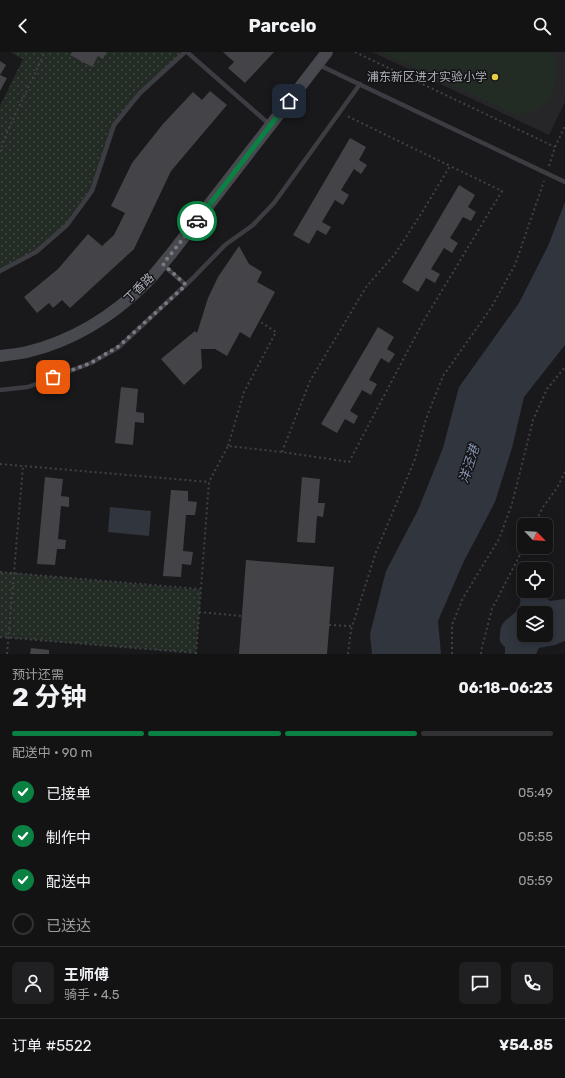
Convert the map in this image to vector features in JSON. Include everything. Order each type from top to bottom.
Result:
[{"type":"street","name":"丁香路","points":[[0,356],[28,352],[54,343],[92,326],[122,305],[148,281],[163,264],[327,52]]},
{"type":"lane","points":[[0,271],[36,252],[67,225],[92,191],[114,125],[140,93],[186,52],[270,126]]},
{"type":"lane","points":[[318,64],[565,182]]},
{"type":"lane","points":[[0,390],[28,387],[91,363],[119,346],[186,285],[225,245],[253,225],[274,203],[360,84]]},
{"type":"lane","points":[[163,264],[186,285]]},
{"type":"path","points":[[0,152],[7,132],[44,52]]},
{"type":"path","points":[[355,52],[555,147]]},
{"type":"path","points":[[228,446],[349,462],[423,322],[502,191],[340,112]]},
{"type":"path","points":[[548,170],[555,147],[565,126]]},
{"type":"path","points":[[282,452],[310,381],[366,287],[395,254],[450,166]]},
{"type":"path","points":[[348,654],[352,626],[376,552],[415,459],[426,419],[443,376],[491,308],[515,265],[545,178]]},
{"type":"path","points":[[0,637],[196,653],[209,482],[228,446],[244,392],[276,332],[259,321]]},
{"type":"path","points":[[452,654],[452,625],[463,598],[500,538],[512,504],[533,420],[547,389],[565,367]]},
{"type":"path","points":[[0,464],[209,482]]},
{"type":"path","points":[[7,654],[23,466]]},
{"type":"path","points":[[538,518],[543,507],[557,488],[565,472]]},
{"type":"path","points":[[482,654],[481,651],[492,609],[520,554]]},
{"type":"path","points":[[0,572],[200,590]]},
{"type":"path","points":[[199,612],[242,616]]},
{"type":"path","points":[[329,625],[352,626]]},
{"type":"shaded area","points":[[10,52],[185,52],[140,93],[114,125],[92,191],[67,225],[36,252],[0,271],[0,106],[23,59]]},
{"type":"shaded area","name":"浦东新区进才实验小学","points":[[372,52],[565,52],[565,102],[549,135]]},
{"type":"shaded area","name":"浦东新区进才实验小学","points":[[381,52],[554,52],[557,65],[557,77],[554,89],[542,106],[532,112],[521,114],[508,112]]},
{"type":"shaded area","points":[[0,572],[201,590],[196,653],[0,637]]},
{"type":"water","name":"洋泾港","points":[[565,202],[565,345],[524,397],[512,448],[495,502],[463,563],[438,621],[441,654],[372,654],[370,634],[386,571],[418,510],[443,448],[459,387],[519,303],[548,246]]},
{"type":"water","points":[[110,507],[151,511],[149,536],[108,532]]},
{"type":"water","points":[[520,598],[546,598],[550,601],[565,599],[565,641],[555,645],[539,648],[536,654],[505,654],[505,647],[500,640],[501,628],[505,621],[517,610],[517,642],[553,642],[553,606],[519,606]]},
{"type":"building","points":[[72,52],[107,52],[103,59],[98,56],[92,67],[70,55]]},
{"type":"building","points":[[223,52],[274,52],[245,83],[228,68],[234,62]]},
{"type":"building","points":[[0,61],[6,65],[0,75]]},
{"type":"building","points":[[0,75],[7,78],[0,91]]},
{"type":"building","points":[[210,91],[227,105],[171,171],[134,249],[70,308],[62,300],[53,308],[49,303],[37,313],[24,297],[58,269],[88,234],[102,246],[114,235],[125,213],[111,206],[132,163],[163,124],[193,92],[202,100]]},
{"type":"building","points":[[350,138],[366,147],[359,160],[367,165],[361,174],[354,169],[341,190],[349,195],[343,205],[335,200],[322,222],[331,227],[326,235],[317,230],[309,244],[293,235]]},
{"type":"building","points":[[459,185],[475,195],[468,207],[476,212],[471,221],[463,217],[450,238],[458,243],[452,253],[444,248],[431,269],[440,274],[435,283],[426,278],[418,292],[402,282]]},
{"type":"building","points":[[239,246],[249,264],[262,272],[257,282],[275,292],[250,338],[240,332],[227,356],[215,349],[201,349],[202,368],[184,385],[161,359],[195,331],[197,333],[208,298],[218,277]]},
{"type":"building","points":[[378,327],[394,337],[387,349],[395,354],[389,363],[381,358],[369,380],[377,384],[371,395],[362,390],[350,411],[358,416],[354,424],[345,419],[337,433],[321,424]]},
{"type":"building","points":[[121,387],[138,389],[136,412],[144,413],[144,423],[135,422],[133,445],[115,443]]},
{"type":"building","points":[[45,477],[63,479],[61,496],[69,497],[69,507],[61,506],[58,539],[66,540],[65,549],[57,549],[55,565],[37,564]]},
{"type":"building","points":[[302,477],[320,479],[318,503],[325,503],[323,517],[317,516],[315,543],[297,542]]},
{"type":"building","points":[[171,490],[188,491],[188,501],[197,502],[195,515],[186,515],[183,551],[193,552],[191,565],[182,564],[181,577],[163,576]]},
{"type":"building","points":[[246,560],[334,567],[327,654],[239,654]]},
{"type":"building","points":[[31,648],[49,650],[49,654],[30,654]]},
{"type":"way so far","points":[[53,377],[91,363],[119,346],[186,285],[163,264],[197,221]]},
{"type":"place","name":"浦东新区进才实验小学","points":[[495,77]]},
{"type":"route","points":[[197,221],[289,101]]}]
